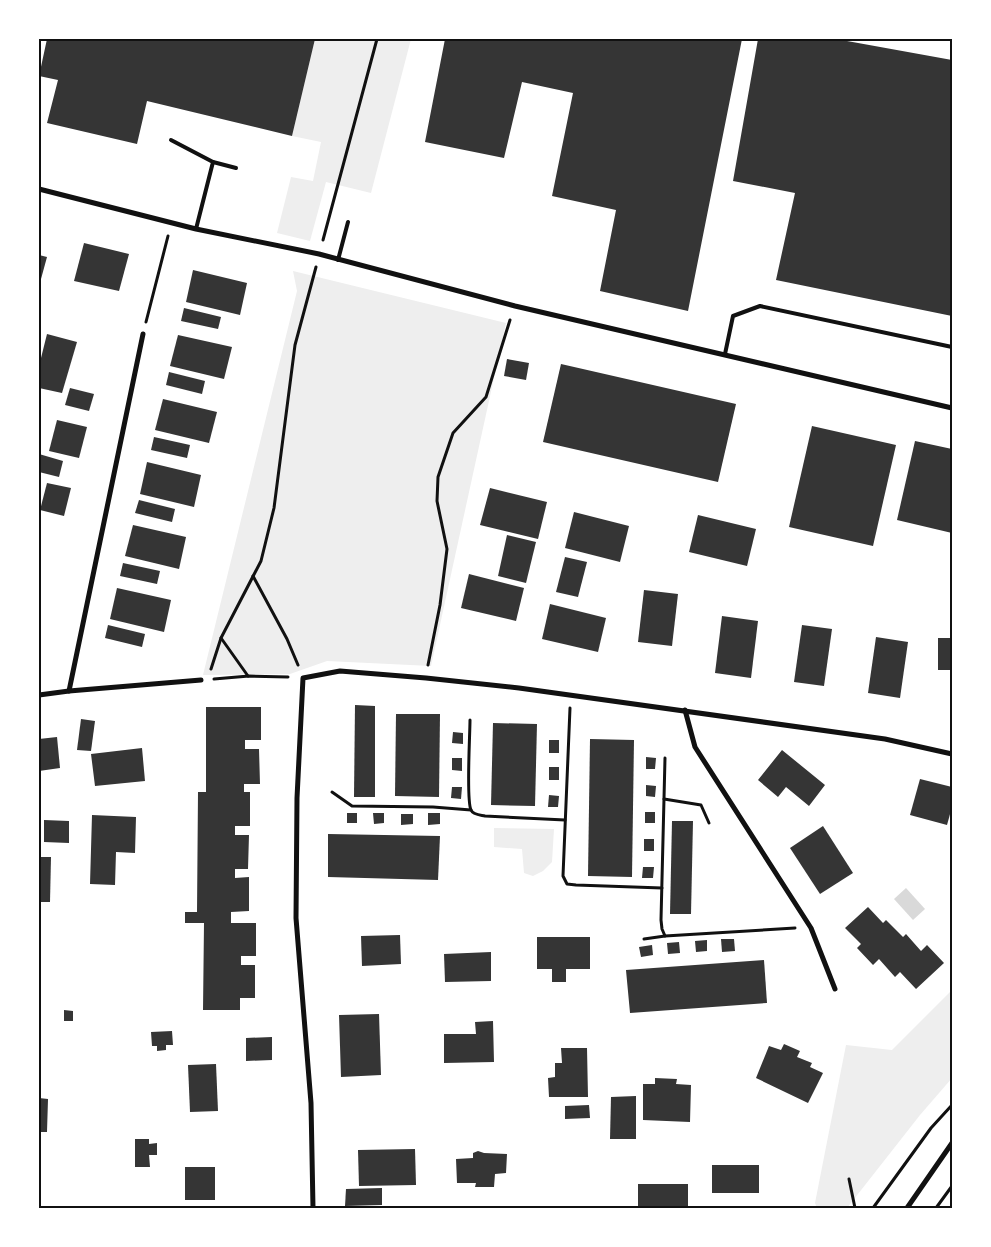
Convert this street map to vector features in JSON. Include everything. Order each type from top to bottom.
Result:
[{"type":"street","points":[[39,190],[196,229],[319,254],[515,306],[952,408]]},
{"type":"street","points":[[69,691],[143,334]]},
{"type":"street","points":[[312,1208],[311,1102],[296,918],[297,798],[303,678],[340,671],[426,678],[686,710],[885,739],[952,754]]},
{"type":"street","points":[[39,695],[204,679]]},
{"type":"street","points":[[686,710],[695,747],[811,928],[835,989]]},
{"type":"street","points":[[907,1208],[952,1144]]},
{"type":"lane","points":[[171,140],[213,162],[236,168]]},
{"type":"lane","points":[[196,229],[213,162]]},
{"type":"lane","points":[[338,260],[348,222]]},
{"type":"lane","points":[[725,354],[733,316],[760,306],[952,347]]},
{"type":"path","points":[[210,671],[221,638],[262,561],[274,508],[295,345],[377,39]]},
{"type":"path","points":[[143,334],[171,223]]},
{"type":"path","points":[[426,678],[440,604],[447,549],[437,501],[438,477],[453,433],[486,396],[515,306]]},
{"type":"path","points":[[204,679],[248,676],[303,678],[287,639],[253,576]]},
{"type":"path","points":[[221,638],[248,676]]},
{"type":"path","points":[[570,695],[563,876],[567,884],[662,888]]},
{"type":"path","points":[[470,720],[471,810]]},
{"type":"path","points":[[665,758],[661,920],[665,936]]},
{"type":"path","points":[[332,792],[352,806],[433,807],[471,810],[474,813],[485,816],[565,820]]},
{"type":"path","points":[[664,799],[701,805],[709,823]]},
{"type":"path","points":[[644,939],[665,936],[811,928]]},
{"type":"path","points":[[873,1208],[931,1128],[952,1104]]},
{"type":"path","points":[[849,1179],[855,1208]]},
{"type":"path","points":[[936,1208],[952,1186]]},
{"type":"shaded area","points":[[315,39],[411,39],[371,193],[326,182],[310,241],[277,233],[291,177],[313,181],[321,142],[292,136]]},
{"type":"shaded area","points":[[293,271],[506,323],[431,666],[327,661],[290,674],[203,675],[297,291]]},
{"type":"shaded area","points":[[494,828],[554,829],[552,862],[543,871],[533,876],[524,873],[522,849],[494,847]]},
{"type":"shaded area","points":[[906,888],[925,909],[913,920],[894,899]]},
{"type":"shaded area","points":[[952,990],[952,1078],[920,1115],[847,1208],[817,1208],[815,1203],[846,1045],[892,1050]]},
{"type":"building","points":[[47,39],[315,39],[292,136],[147,101],[137,144],[47,123],[58,80],[39,76]]},
{"type":"building","points":[[445,39],[742,39],[688,311],[600,291],[616,210],[552,196],[573,93],[522,82],[504,158],[425,142]]},
{"type":"building","points":[[758,39],[836,39],[952,60],[952,316],[776,280],[795,193],[733,181]]},
{"type":"building","points":[[84,243],[129,254],[119,291],[74,281]]},
{"type":"building","points":[[39,255],[47,257],[41,279],[39,279]]},
{"type":"building","points":[[193,270],[247,283],[240,315],[186,302]]},
{"type":"building","points":[[184,308],[221,317],[218,329],[181,321]]},
{"type":"building","points":[[47,334],[77,342],[62,393],[39,388],[39,366]]},
{"type":"building","points":[[178,335],[232,347],[224,379],[170,366]]},
{"type":"building","points":[[507,359],[529,363],[526,380],[504,376]]},
{"type":"building","points":[[561,364],[736,404],[718,482],[543,442]]},
{"type":"building","points":[[169,372],[205,381],[202,394],[166,385]]},
{"type":"building","points":[[70,388],[94,394],[89,411],[65,405]]},
{"type":"building","points":[[163,399],[217,412],[209,443],[155,430]]},
{"type":"building","points":[[57,420],[87,427],[79,458],[49,451]]},
{"type":"building","points":[[812,426],[896,445],[873,546],[789,527]]},
{"type":"building","points":[[154,437],[190,445],[187,458],[151,450]]},
{"type":"building","points":[[915,441],[952,449],[952,533],[897,520]]},
{"type":"building","points":[[39,454],[63,461],[59,477],[39,472]]},
{"type":"building","points":[[147,462],[201,475],[194,507],[140,494]]},
{"type":"building","points":[[47,483],[71,488],[64,516],[40,510]]},
{"type":"building","points":[[490,488],[547,502],[538,539],[480,525]]},
{"type":"building","points":[[139,500],[175,509],[172,522],[135,513]]},
{"type":"building","points":[[574,512],[629,526],[620,562],[565,548]]},
{"type":"building","points":[[698,515],[756,529],[747,566],[689,552]]},
{"type":"building","points":[[133,525],[186,537],[179,569],[125,556]]},
{"type":"building","points":[[507,535],[536,542],[526,583],[498,576]]},
{"type":"building","points":[[565,557],[587,562],[578,597],[556,592]]},
{"type":"building","points":[[123,563],[160,571],[157,584],[120,576]]},
{"type":"building","points":[[469,574],[524,588],[516,621],[461,608]]},
{"type":"building","points":[[117,588],[171,600],[164,632],[110,619]]},
{"type":"building","points":[[644,590],[678,594],[672,646],[638,642]]},
{"type":"building","points":[[550,604],[606,618],[598,652],[542,639]]},
{"type":"building","points":[[722,616],[758,621],[751,678],[715,673]]},
{"type":"building","points":[[108,625],[145,634],[142,647],[105,638]]},
{"type":"building","points":[[802,625],[832,629],[824,686],[794,682]]},
{"type":"building","points":[[876,637],[908,642],[900,698],[868,693]]},
{"type":"building","points":[[938,638],[952,638],[952,670],[938,670]]},
{"type":"building","points":[[355,705],[375,706],[375,797],[354,797]]},
{"type":"building","points":[[206,707],[261,707],[261,740],[245,740],[245,749],[259,749],[260,784],[244,784],[244,792],[250,792],[250,826],[235,826],[235,835],[249,835],[248,869],[235,869],[235,878],[249,877],[249,911],[231,912],[231,923],[256,923],[256,956],[241,956],[241,965],[255,965],[255,998],[240,998],[240,1010],[203,1010],[204,923],[185,923],[185,912],[197,912],[198,792],[206,792]]},
{"type":"building","points":[[396,714],[440,714],[439,797],[395,796]]},
{"type":"building","points":[[81,719],[95,721],[91,751],[77,750]]},
{"type":"building","points":[[493,723],[537,724],[535,806],[491,805]]},
{"type":"building","points":[[453,732],[463,733],[463,744],[452,743]]},
{"type":"building","points":[[57,737],[60,768],[39,771],[39,739]]},
{"type":"building","points":[[590,739],[634,740],[632,877],[588,876]]},
{"type":"building","points":[[549,740],[559,740],[559,753],[549,753]]},
{"type":"building","points":[[142,748],[145,781],[95,786],[91,754]]},
{"type":"building","points":[[782,750],[825,785],[809,806],[786,787],[778,797],[758,780]]},
{"type":"building","points":[[646,757],[656,758],[655,769],[646,769]]},
{"type":"building","points":[[452,758],[462,758],[462,771],[452,770]]},
{"type":"building","points":[[549,767],[559,767],[559,780],[549,780]]},
{"type":"building","points":[[920,779],[952,787],[952,807],[947,825],[910,815]]},
{"type":"building","points":[[646,785],[656,786],[655,797],[646,796]]},
{"type":"building","points":[[452,787],[462,787],[461,799],[451,798]]},
{"type":"building","points":[[549,795],[559,796],[558,807],[548,807]]},
{"type":"building","points":[[645,812],[655,812],[655,823],[645,823]]},
{"type":"building","points":[[347,813],[357,813],[357,823],[347,823]]},
{"type":"building","points":[[373,813],[384,813],[384,823],[374,824]]},
{"type":"building","points":[[428,813],[440,813],[440,824],[428,825]]},
{"type":"building","points":[[401,814],[413,814],[413,824],[401,825]]},
{"type":"building","points":[[92,815],[136,817],[135,853],[116,852],[115,885],[90,884]]},
{"type":"building","points":[[44,820],[69,821],[69,843],[44,842]]},
{"type":"building","points":[[672,821],[693,821],[691,914],[670,914]]},
{"type":"building","points":[[823,826],[853,873],[820,894],[790,848]]},
{"type":"building","points":[[328,834],[440,836],[438,880],[328,877]]},
{"type":"building","points":[[644,839],[654,839],[654,851],[644,851]]},
{"type":"building","points":[[39,857],[51,857],[50,902],[39,902]]},
{"type":"building","points":[[643,867],[654,867],[653,878],[642,878]]},
{"type":"building","points":[[868,907],[883,923],[886,920],[903,937],[906,934],[921,951],[927,945],[944,963],[916,989],[900,972],[895,977],[879,959],[873,965],[857,948],[861,944],[845,928]]},
{"type":"building","points":[[400,935],[401,964],[362,966],[361,936]]},
{"type":"building","points":[[537,937],[590,937],[590,969],[566,969],[566,982],[552,982],[552,969],[537,969]]},
{"type":"building","points":[[721,939],[734,939],[735,951],[722,952]]},
{"type":"building","points":[[707,940],[707,951],[696,952],[695,941]]},
{"type":"building","points":[[679,942],[680,953],[668,954],[667,943]]},
{"type":"building","points":[[652,945],[653,955],[641,957],[639,947]]},
{"type":"building","points":[[491,952],[491,981],[445,982],[444,954]]},
{"type":"building","points":[[764,960],[767,1003],[630,1013],[626,970]]},
{"type":"building","points":[[64,1010],[73,1011],[73,1021],[64,1021]]},
{"type":"building","points":[[379,1014],[381,1075],[341,1077],[339,1015]]},
{"type":"building","points":[[493,1021],[494,1062],[444,1063],[444,1034],[476,1034],[475,1022]]},
{"type":"building","points":[[172,1031],[173,1045],[166,1045],[166,1050],[157,1051],[157,1046],[152,1046],[151,1032]]},
{"type":"building","points":[[272,1037],[272,1060],[246,1061],[246,1038]]},
{"type":"building","points":[[784,1044],[800,1051],[797,1057],[812,1063],[810,1067],[823,1073],[808,1103],[756,1078],[769,1046],[781,1050]]},
{"type":"building","points":[[561,1048],[587,1048],[588,1097],[549,1097],[548,1078],[555,1077],[555,1063],[562,1063]]},
{"type":"building","points":[[216,1064],[218,1111],[190,1112],[188,1065]]},
{"type":"building","points":[[655,1078],[677,1079],[676,1084],[691,1085],[690,1122],[643,1120],[643,1084],[655,1084]]},
{"type":"building","points":[[636,1096],[636,1139],[610,1139],[611,1097]]},
{"type":"building","points":[[39,1098],[48,1099],[47,1132],[39,1132]]},
{"type":"building","points":[[589,1105],[590,1118],[565,1119],[565,1106]]},
{"type":"building","points":[[135,1139],[149,1139],[149,1144],[157,1143],[157,1155],[149,1155],[150,1167],[135,1167]]},
{"type":"building","points":[[415,1149],[416,1185],[359,1186],[358,1150]]},
{"type":"building","points":[[478,1151],[507,1154],[506,1173],[495,1174],[494,1187],[475,1187],[476,1183],[457,1183],[456,1159],[473,1158],[473,1153]]},
{"type":"building","points":[[712,1165],[759,1165],[759,1193],[712,1193]]},
{"type":"building","points":[[185,1167],[215,1167],[215,1200],[185,1200]]},
{"type":"building","points":[[638,1184],[688,1184],[688,1208],[638,1208]]},
{"type":"building","points":[[382,1188],[382,1205],[345,1206],[346,1189]]}]
